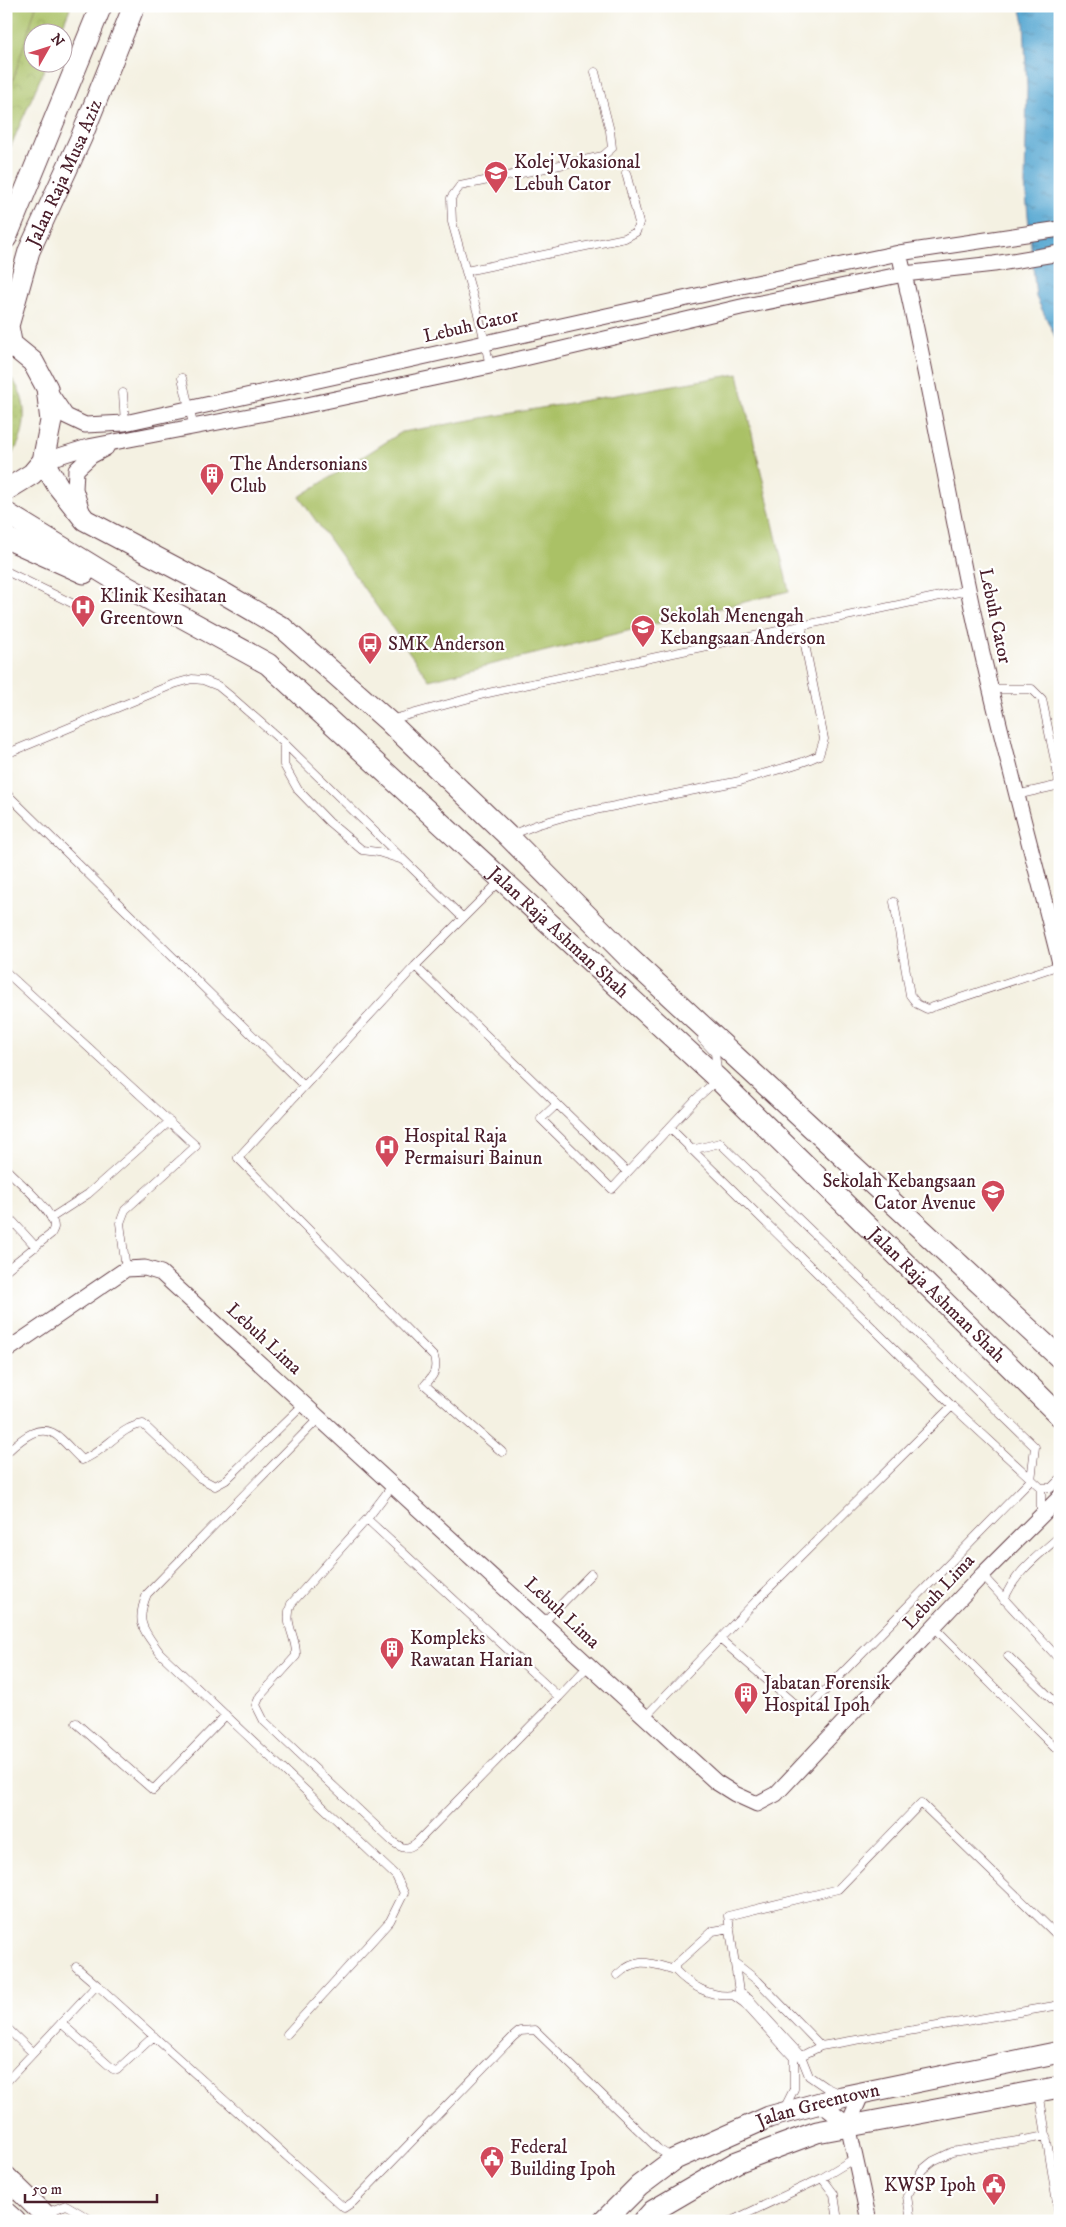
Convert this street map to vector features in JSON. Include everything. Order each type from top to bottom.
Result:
[{"type":"main road","name":"Jalan Raja Musa Aziz","points":[[6,238],[101,6]]},
{"type":"main road","name":"Jalan Raja Musa Aziz","points":[[9,341],[8,326],[29,251],[81,138],[134,6]]},
{"type":"main road","points":[[6,490],[32,474],[43,461],[51,421],[47,388],[33,362],[9,341]]},
{"type":"main road","name":"Jalan Raja Ashman Shah","points":[[43,461],[58,486],[86,520],[225,594],[282,628],[388,721],[508,836],[627,956],[1060,1358]]},
{"type":"main road","name":"Jalan Raja Ashman Shah","points":[[6,513],[127,587],[268,664],[718,1079],[1060,1416]]},
{"type":"main road","points":[[6,538],[75,570],[127,587]]},
{"type":"main road","name":"Jalan Greentown","points":[[604,2221],[639,2186],[675,2159],[769,2117],[855,2095],[1060,2052]]},
{"type":"main road","name":"Jalan Greentown","points":[[644,2221],[653,2211],[737,2162],[817,2132],[1060,2087]]},
{"type":"main road","points":[[6,2177],[48,2217]]},
{"type":"main road","points":[[6,2213],[15,2221]]},
{"type":"street","points":[[899,253],[1060,228]]},
{"type":"street","name":"Lebuh Cator","points":[[47,388],[66,416],[85,425],[126,423],[737,287],[899,253],[968,590],[1016,795],[1060,964]]},
{"type":"street","points":[[43,461],[88,447],[123,439],[194,428],[490,366],[741,306],[904,274],[994,264],[1060,253]]},
{"type":"street","points":[[86,520],[76,488],[76,470],[91,456],[123,439]]},
{"type":"street","name":"Lebuh Lima","points":[[126,1270],[145,1268],[161,1273],[716,1782],[735,1794],[757,1804],[776,1794],[982,1575],[1060,1498]]},
{"type":"street","points":[[6,1350],[126,1270]]},
{"type":"street","points":[[855,2095],[848,2125],[869,2221]]},
{"type":"street","points":[[820,2104],[848,2125]]},
{"type":"lane","points":[[490,366],[452,222],[451,198],[460,186],[603,156],[612,148],[610,131],[595,72]]},
{"type":"lane","points":[[466,271],[625,238],[636,232],[639,223],[626,173]]},
{"type":"lane","points":[[182,378],[194,428]]},
{"type":"lane","points":[[123,393],[126,423]]},
{"type":"lane","points":[[6,571],[88,611]]},
{"type":"lane","points":[[388,721],[488,693],[968,590]]},
{"type":"lane","points":[[508,836],[536,824],[570,815],[740,781],[757,774],[804,763],[819,755],[824,739],[801,625]]},
{"type":"lane","points":[[6,754],[192,679],[203,680],[218,686],[284,743],[463,918]]},
{"type":"lane","points":[[991,689],[1032,689],[1042,699],[1060,786],[1016,795]]},
{"type":"lane","points":[[284,743],[284,765],[298,790],[329,822],[362,850],[378,852],[404,861]]},
{"type":"lane","points":[[6,793],[304,1086]]},
{"type":"lane","points":[[502,1452],[424,1384],[433,1376],[436,1365],[434,1357],[238,1158],[415,966],[503,879]]},
{"type":"lane","points":[[894,902],[910,995],[917,1004],[928,1009],[1060,964]]},
{"type":"lane","points":[[557,1104],[541,1119],[612,1189],[696,1099],[718,1079],[715,1053],[627,956]]},
{"type":"lane","points":[[415,966],[628,1172]]},
{"type":"lane","points":[[6,972],[196,1146],[125,1210],[120,1223],[126,1270]]},
{"type":"lane","points":[[51,1218],[88,1194],[170,1121]]},
{"type":"lane","points":[[670,1128],[952,1406],[1031,1480],[1041,1488],[1051,1488],[1060,1479]]},
{"type":"lane","points":[[692,1150],[720,1143],[1034,1447],[1031,1480],[808,1708],[799,1708],[720,1639]]},
{"type":"lane","points":[[6,1169],[41,1205],[51,1218],[54,1227],[51,1234],[6,1270]]},
{"type":"lane","points":[[6,1214],[36,1247]]},
{"type":"lane","points":[[6,1452],[23,1437],[44,1430],[58,1436],[82,1460],[92,1456],[132,1425],[143,1424],[200,1478],[215,1486],[226,1480],[304,1404]]},
{"type":"lane","points":[[645,1717],[952,1406]]},
{"type":"lane","points":[[287,2034],[390,1921],[404,1892],[396,1876],[160,1653],[142,1627],[140,1610],[147,1594],[319,1418]]},
{"type":"lane","points":[[392,1485],[367,1520],[291,1604],[287,1613],[287,1622],[296,1649],[296,1656],[260,1696],[256,1705],[264,1721],[393,1842],[402,1848],[409,1848],[416,1843],[589,1665]]},
{"type":"lane","points":[[1041,1488],[1041,1515]]},
{"type":"lane","points":[[367,1520],[559,1697]]},
{"type":"lane","points":[[1004,1600],[1008,1588],[1016,1577],[1060,1536]]},
{"type":"lane","points":[[543,1623],[591,1574]]},
{"type":"lane","points":[[982,1575],[1060,1660]]},
{"type":"lane","points":[[934,1627],[1054,1747],[1060,1749]]},
{"type":"lane","points":[[1008,1656],[1060,1707]]},
{"type":"lane","points":[[76,1723],[153,1790],[226,1715]]},
{"type":"lane","points":[[855,2095],[824,2088],[809,2076],[801,2056],[749,1999],[739,1992],[728,1916],[838,1889],[921,1803],[1060,1938]]},
{"type":"lane","points":[[675,1970],[675,1965],[713,1931],[730,1928]]},
{"type":"lane","points":[[617,1975],[636,1962],[646,1962],[675,1970],[688,1984],[723,1996],[733,1994],[747,1972]]},
{"type":"lane","points":[[735,1963],[747,1972],[821,2046]]},
{"type":"lane","points":[[76,1967],[344,2208],[353,2202],[520,2031],[535,2030],[658,2149],[675,2159]]},
{"type":"lane","points":[[6,2082],[97,1985]]},
{"type":"lane","points":[[733,1994],[744,2003],[794,2058],[794,2089],[780,2115]]},
{"type":"lane","points":[[801,2056],[821,2046],[1060,2005]]},
{"type":"lane","points":[[61,2023],[113,2069],[117,2070],[154,2036]]},
{"type":"lane","points":[[7,2028],[33,2053]]},
{"type":"lane","points":[[1038,2090],[1060,2221]]},
{"type":"lane","points":[[911,2221],[907,2196],[922,2170],[933,2161],[952,2152],[1047,2136]]},
{"type":"lane","points":[[731,2221],[822,2178],[855,2158]]},
{"type":"lane","points":[[822,2178],[834,2194],[838,2221]]},
{"type":"lane","points":[[48,2217],[66,2205],[93,2221]]},
{"type":"green space","points":[[6,6],[71,6],[64,22],[22,22],[22,72],[43,72],[6,157]]},
{"type":"green space","points":[[6,6],[36,6],[31,22],[22,22],[22,51],[6,103]]},
{"type":"green space","points":[[6,372],[22,397],[24,417],[21,437],[6,462]]},
{"type":"green space","points":[[738,374],[789,591],[429,680],[299,497],[402,432]]},
{"type":"water","points":[[1020,6],[1060,6],[1060,347],[1036,297],[1025,185],[1027,88],[1024,22]]},
{"type":"place","name":"Kolej Vokasional Lebuh Cator","points":[[496,194]]},
{"type":"place","name":"The Andersonians Club","points":[[212,496]]},
{"type":"place","name":"Klinik Kesihatan Greentown","points":[[83,628]]},
{"type":"place","name":"Sekolah Menengah Kebangsaan Anderson","points":[[643,648]]},
{"type":"place","name":"SMK Anderson","points":[[370,665]]},
{"type":"place","name":"Hospital Raja Permaisuri Bainun","points":[[387,1168]]},
{"type":"place","name":"Sekolah Kebangsaan Cator Avenue","points":[[993,1213]]},
{"type":"place","name":"Kompleks Rawatan Harian","points":[[392,1670]]},
{"type":"place","name":"Jabatan Forensik Hospital Ipoh","points":[[746,1715]]},
{"type":"place","name":"Federal Building Ipoh","points":[[492,2179]]},
{"type":"place","name":"KWSP Ipoh","points":[[994,2206]]}]
